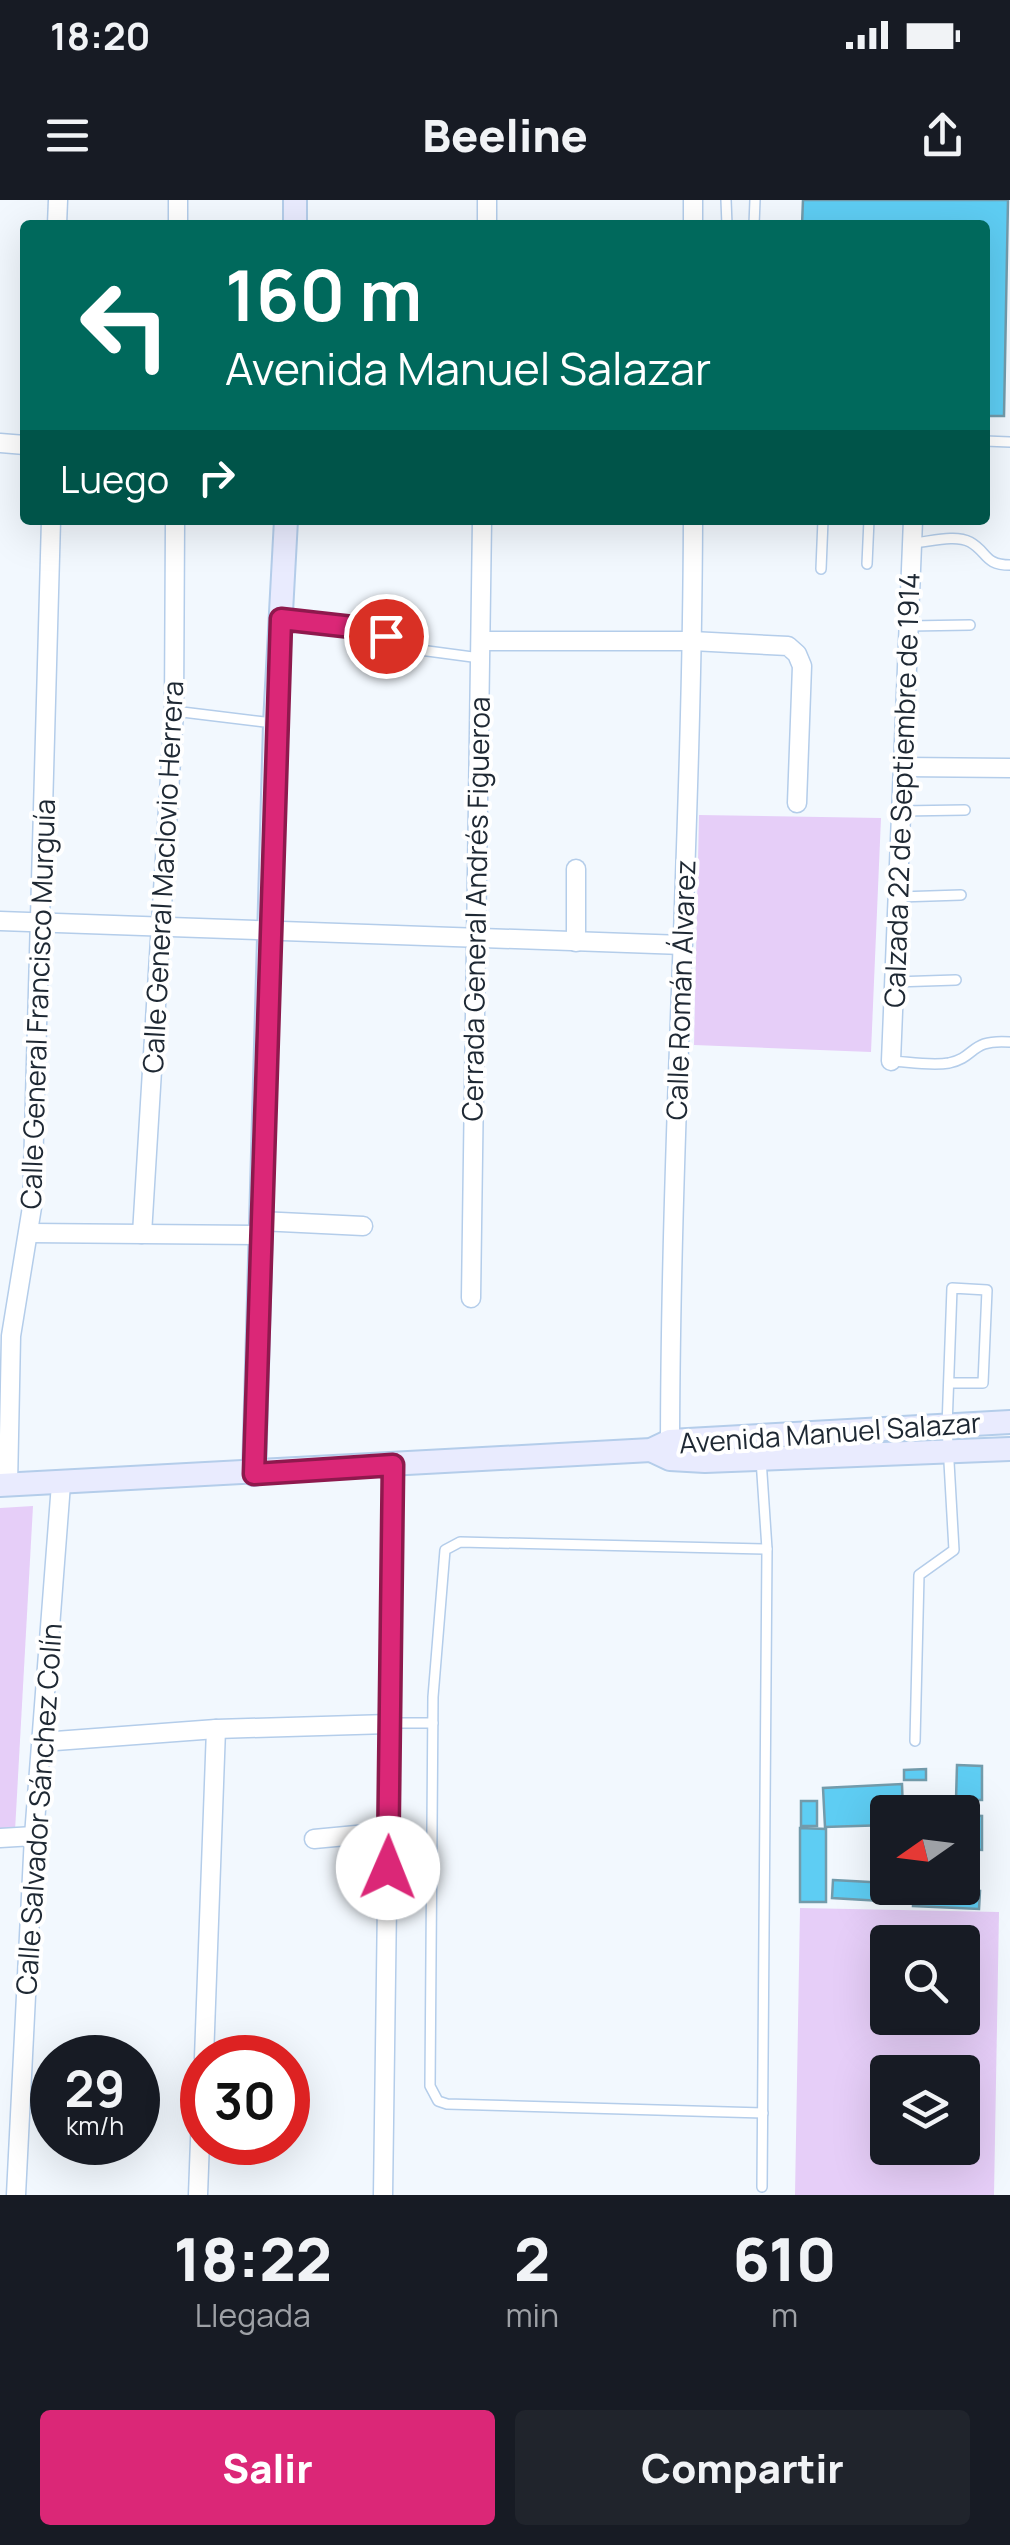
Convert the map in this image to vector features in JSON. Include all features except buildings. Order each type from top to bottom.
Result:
[{"type":"street","name":"Calle General Francisco Murguía","points":[[4,1485],[5,1336],[30,1232],[51,525]]},
{"type":"street","name":"Calle General Maclovio Herrera","points":[[142,1234],[174,710],[175,525]]},
{"type":"street","points":[[254,1474],[269,930],[286,525]]},
{"type":"street","name":"Cerrada General Andrés Figueroa","points":[[471,1298],[482,525]]},
{"type":"street","name":"Calle Román Álvarez","points":[[664,1450],[683,945],[693,525]]},
{"type":"street","name":"Calzada 22 de Septiembre de 1914","points":[[891,1061],[913,525]]},
{"type":"street","points":[[480,649],[692,641],[788,646],[802,666],[797,803]]},
{"type":"street","points":[[903,768],[1010,768]]},
{"type":"street","points":[[576,870],[576,942]]},
{"type":"street","points":[[0,922],[683,945]]},
{"type":"street","points":[[30,1232],[142,1234],[363,1226]]},
{"type":"street","name":"Avenida Manuel Salazar","points":[[664,1450],[761,1460],[871,1444],[947,1427],[1010,1422]]},
{"type":"street","name":"Avenida Manuel Salazar","points":[[4,1485],[664,1450],[760,1436],[949,1452],[1010,1449]]},
{"type":"street","points":[[383,2195],[393,1465]]},
{"type":"street","name":"Calle Salvador Sánchez Colín","points":[[16,2195],[34,1836],[61,1484]]},
{"type":"street","points":[[42,1742],[216,1729],[389,1724]]},
{"type":"street","points":[[205,2035],[216,1729]]},
{"type":"street","points":[[314,1839],[388,1832]]},
{"type":"street","points":[[0,1838],[34,1836]]},
{"type":"street","points":[[198,2195],[199,2165]]},
{"type":"lane","points":[[821,569],[823,525]]},
{"type":"lane","points":[[867,564],[869,525]]},
{"type":"lane","points":[[912,543],[959,539],[972,543],[988,561],[1010,565]]},
{"type":"lane","points":[[281,619],[370,629],[405,648],[480,649]]},
{"type":"lane","points":[[909,626],[970,625]]},
{"type":"lane","points":[[174,710],[276,724]]},
{"type":"lane","points":[[901,811],[965,810]]},
{"type":"lane","points":[[898,897],[961,895]]},
{"type":"lane","points":[[894,982],[956,980]]},
{"type":"lane","points":[[891,1061],[945,1064],[958,1060],[978,1045],[1010,1042]]},
{"type":"lane","points":[[916,1741],[919,1575],[954,1550],[947,1427],[952,1288],[987,1290],[984,1383],[949,1383]]},
{"type":"lane","points":[[760,1436],[767,1549],[762,2187]]},
{"type":"lane","points":[[763,2113],[446,2104],[432,2095],[430,2086],[433,1723],[442,1558],[452,1544],[767,1549]]},
{"type":"lane","points":[[389,1724],[433,1723]]},
{"type":"shaded area","points":[[699,815],[881,818],[871,1052],[694,1045]]},
{"type":"shaded area","points":[[33,1506],[15,1831],[0,1832],[0,1508]]},
{"type":"shaded area","points":[[800,1908],[999,1912],[994,2195],[795,2195]]},
{"type":"route","points":[[386,636],[370,629],[281,619],[254,1474],[393,1465],[388,1868]]}]
